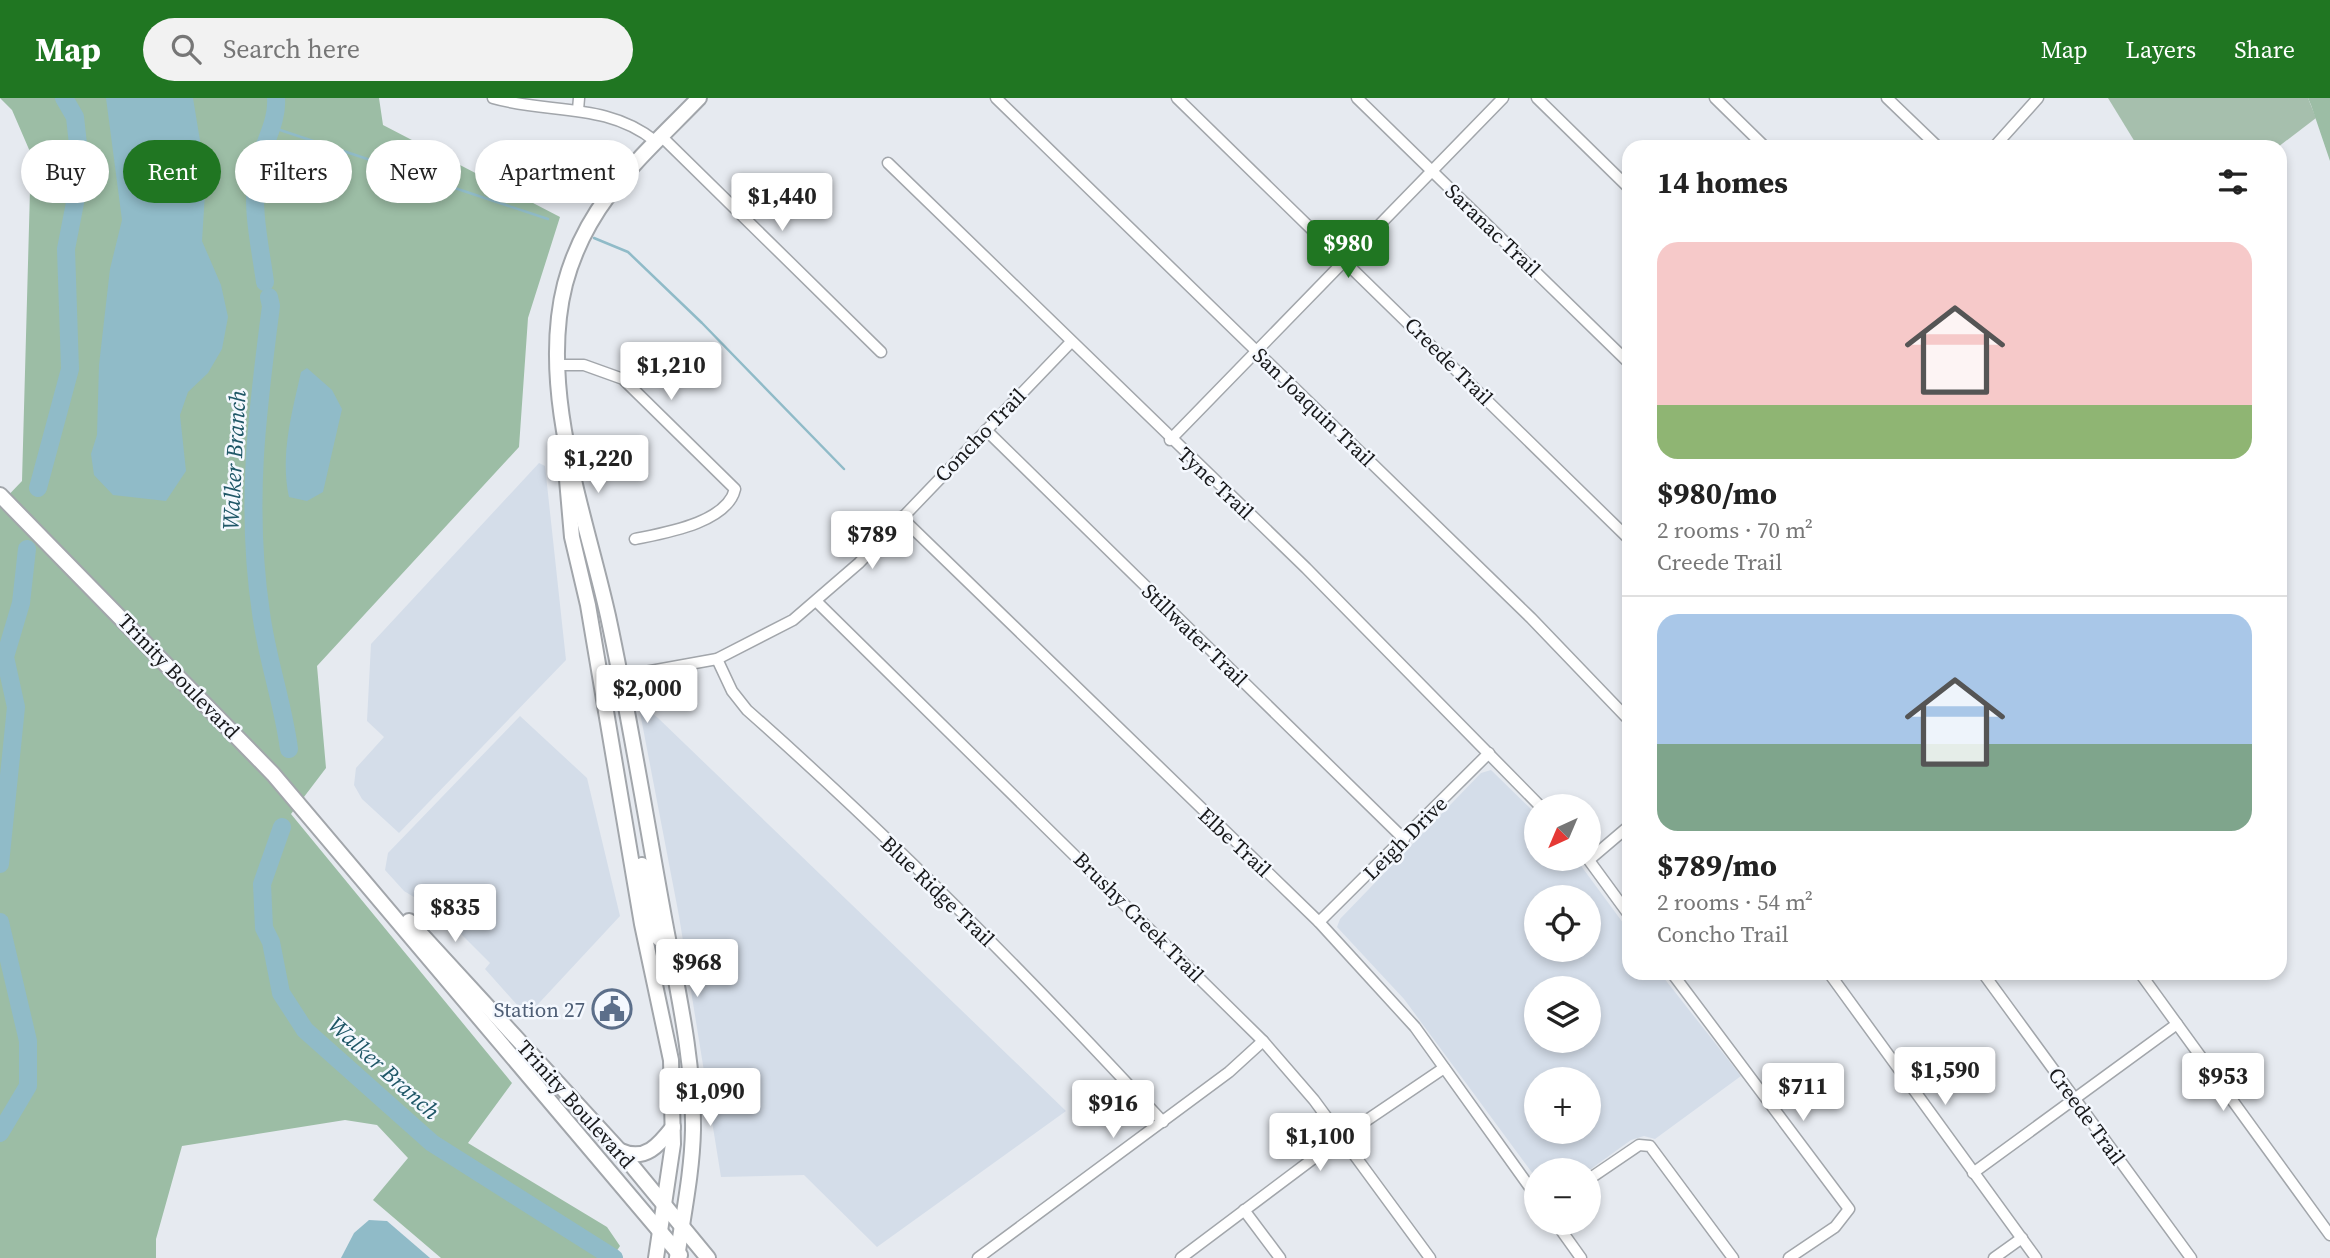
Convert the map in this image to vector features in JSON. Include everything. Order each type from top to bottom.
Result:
[{"type":"main road","points":[[656,1258],[673,1127],[671,1060],[653,977],[601,680],[572,537],[561,414],[559,324],[566,283],[589,220],[627,171],[699,98]]},
{"type":"main road","points":[[561,414],[621,676],[690,1072],[693,1129],[689,1188],[681,1225],[679,1256]]},
{"type":"main road","name":"Trinity Boulevard","points":[[0,495],[273,774],[352,863],[516,1065],[660,1230],[679,1256]]},
{"type":"main road","points":[[621,799],[631,814],[655,935],[662,941],[668,940]]},
{"type":"main road","name":"Trinity Boulevard","points":[[352,863],[449,963],[619,1150],[708,1258]]},
{"type":"main road","points":[[653,977],[674,976]]},
{"type":"main road","points":[[619,1150],[631,1156],[643,1155],[660,1143],[673,1127]]},
{"type":"street","points":[[492,98],[524,106],[578,110],[615,117],[658,139],[881,352]]},
{"type":"street","points":[[578,110],[579,98]]},
{"type":"street","name":"San Joaquin Trail","points":[[996,98],[1531,618],[1622,713]]},
{"type":"street","name":"Creede Trail","points":[[1177,98],[1622,532]]},
{"type":"street","name":"Saranac Trail","points":[[1357,98],[1622,356]]},
{"type":"street","points":[[1170,440],[1503,98]]},
{"type":"street","points":[[1537,98],[1622,181]]},
{"type":"street","points":[[1715,98],[1758,140]]},
{"type":"street","points":[[1887,98],[1931,140]]},
{"type":"street","points":[[2000,140],[2038,98]]},
{"type":"street","name":"Tyne Trail","points":[[888,163],[1170,440],[1306,568],[1528,794]]},
{"type":"street","name":"Concho Trail","points":[[601,680],[717,659],[770,634],[817,602],[1072,342]]},
{"type":"street","points":[[559,365],[584,365],[623,379],[735,489],[734,495],[724,508],[695,524],[635,539]]},
{"type":"street","name":"Stillwater Trail","points":[[986,430],[1405,839]]},
{"type":"street","name":"Elbe Trail","points":[[901,517],[1320,922],[1408,1019],[1524,1179]]},
{"type":"street","name":"Brushy Creek Trail","points":[[817,602],[1263,1041],[1342,1137],[1430,1258]]},
{"type":"street","name":"Blue Ridge Trail","points":[[717,659],[732,691],[747,710],[952,904],[1083,1035],[1163,1122]]},
{"type":"street","name":"Leigh Drive","points":[[1320,922],[1489,753]]},
{"type":"street","points":[[1601,850],[1622,832]]},
{"type":"street","points":[[1598,872],[1622,905]]},
{"type":"street","points":[[1677,980],[1849,1209],[1835,1227],[1790,1258]]},
{"type":"street","points":[[1834,980],[2036,1258]]},
{"type":"street","name":"Creede Trail","points":[[1988,980],[2191,1258]]},
{"type":"street","points":[[2145,980],[2330,1235]]},
{"type":"street","points":[[1973,1173],[2177,1024]]},
{"type":"street","points":[[980,1257],[1229,1072],[1263,1041]]},
{"type":"street","points":[[1181,1258],[1342,1137],[1444,1068]]},
{"type":"street","points":[[1601,1171],[1639,1145],[1650,1146],[1733,1258]]},
{"type":"street","points":[[1244,1210],[1280,1258]]},
{"type":"street","points":[[1565,1235],[1581,1258]]},
{"type":"street","points":[[1994,1258],[2021,1238]]},
{"type":"shaded area","points":[[539,463],[545,466],[566,660],[399,833],[362,799],[354,785],[356,768],[384,737],[367,721],[371,644]]},
{"type":"shaded area","points":[[638,702],[658,718],[1066,1111],[877,1247],[804,1175],[721,1177],[679,916]]},
{"type":"shaded area","points":[[520,716],[587,778],[620,916],[527,1016],[485,969],[490,963],[447,920],[436,917],[427,905],[404,891],[385,870],[388,853]]},
{"type":"shaded area","points":[[1491,770],[1524,802],[1524,872],[1586,872],[1595,885],[1524,885],[1524,962],[1601,962],[1601,893],[1622,921],[1622,980],[1666,980],[1741,1076],[1655,1139],[1644,1136],[1631,1140],[1601,1162],[1601,1158],[1524,1158],[1524,1162],[1404,999],[1337,927],[1340,919],[1481,773]]},
{"type":"green space","points":[[0,98],[379,98],[383,125],[412,140],[366,140],[366,203],[461,203],[461,166],[475,173],[475,203],[533,203],[560,217],[528,318],[519,447],[317,666],[326,768],[291,814],[512,1083],[468,1143],[607,1227],[620,1246],[612,1258],[441,1258],[373,1200],[408,1158],[377,1125],[345,1120],[182,1146],[156,1239],[156,1258],[0,1258],[0,504],[22,481],[30,203],[109,203],[109,140],[25,140],[12,110]]},
{"type":"green space","points":[[2108,98],[2308,98],[2316,118],[2287,140],[2134,140]]},
{"type":"green space","points":[[2308,98],[2330,98],[2330,161],[2311,105]]},
{"type":"water","points":[[106,98],[193,98],[200,140],[123,140],[123,203],[204,203],[202,241],[221,285],[228,317],[222,349],[208,373],[188,392],[180,415],[186,471],[166,501],[113,495],[94,475],[91,454],[97,435],[99,365],[110,269],[122,220]]},
{"type":"water","points":[[307,368],[332,390],[342,409],[323,492],[307,501],[289,497],[286,449],[301,372]]},
{"type":"water","points":[[369,1220],[387,1221],[430,1258],[341,1258],[354,1233]]},
{"type":"waterway","points":[[38,488],[70,369],[66,249],[81,172],[75,117],[64,98]]},
{"type":"waterway","name":"Walker Branch","points":[[265,282],[257,227],[255,186],[259,162],[272,126],[276,98]]},
{"type":"waterway","points":[[271,127],[548,219]]},
{"type":"waterway","points":[[594,238],[628,252],[702,323],[844,469]]},
{"type":"waterway","name":"Walker Branch","points":[[269,297],[271,306],[257,422],[254,535],[264,630],[289,749]]},
{"type":"waterway","points":[[0,864],[16,707],[5,657],[21,603],[27,549]]},
{"type":"waterway","name":"Walker Branch","points":[[282,827],[262,884],[264,928],[271,942],[281,993],[305,1030],[432,1143],[614,1258]]},
{"type":"waterway","points":[[0,922],[28,1041],[28,1086],[0,1133]]},
{"type":"place","name":"Station 27","points":[[612,1009]]}]
